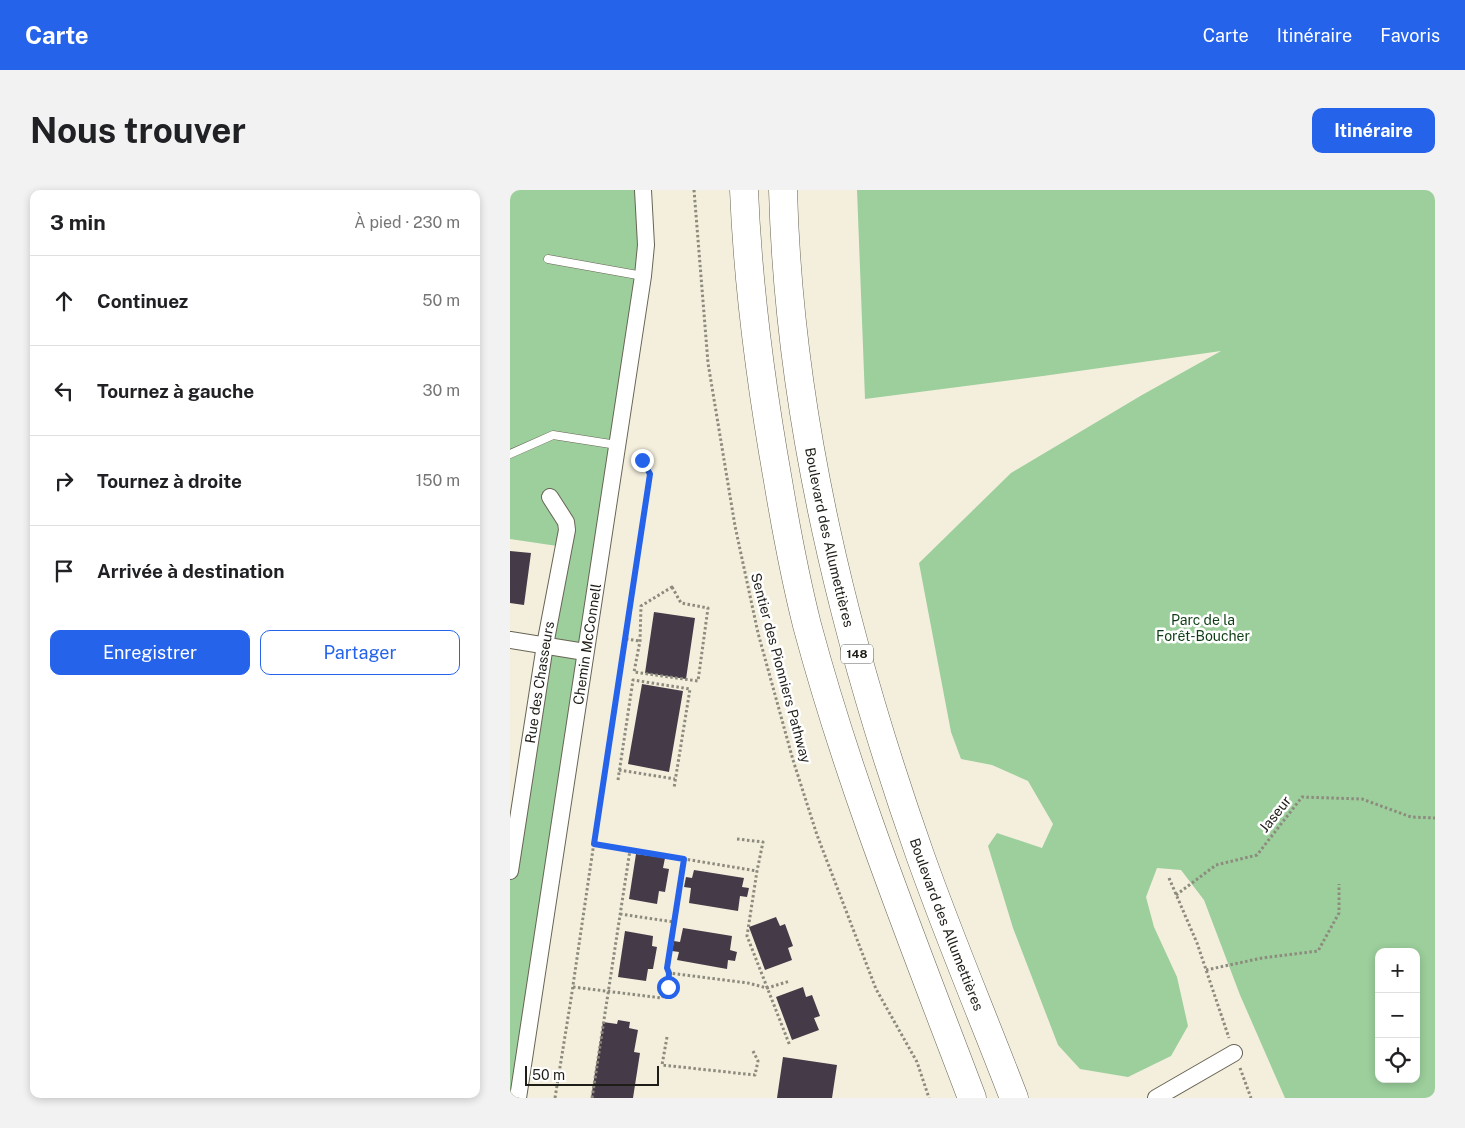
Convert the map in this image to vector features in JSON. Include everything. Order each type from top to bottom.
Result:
[{"type":"highway","points":[[744,190],[746,237],[756,338],[769,430],[788,541],[807,624],[844,749],[875,840],[972,1098]]},
{"type":"highway","name":"Boulevard des Allumettières","points":[[782,190],[794,341],[808,440],[827,532],[856,648],[920,856],[1014,1098]]},
{"type":"street","name":"Chemin McConnell","points":[[518,1098],[643,276],[646,245],[643,190]]},
{"type":"street","name":"Rue des Chasseurs","points":[[510,871],[545,646],[567,530],[566,522],[550,497]]},
{"type":"street","points":[[510,640],[586,652]]},
{"type":"street","points":[[1156,1098],[1234,1053]]},
{"type":"lane","points":[[548,259],[643,276]]},
{"type":"lane","points":[[510,454],[553,435],[616,449]]},
{"type":"path","name":"Sentier des Pionniers Pathway","points":[[694,190],[708,363],[735,526],[758,633],[816,835],[876,989],[917,1062],[929,1098]]},
{"type":"path","points":[[554,1098],[573,987],[650,474],[642,460],[616,449]]},
{"type":"path","points":[[672,587],[681,603],[708,608],[698,681],[634,672],[640,641],[641,606],[672,587]]},
{"type":"path","points":[[626,639],[640,641]]},
{"type":"path","points":[[618,780],[633,680],[690,689],[674,788]]},
{"type":"path","points":[[619,770],[675,779]]},
{"type":"path","name":"Jaseur","points":[[1176,895],[1216,865],[1257,855],[1302,798],[1362,799],[1410,816],[1435,818]]},
{"type":"path","points":[[737,838],[763,842],[747,936],[790,1046]]},
{"type":"path","points":[[594,844],[757,871]]},
{"type":"path","points":[[592,1098],[630,850]]},
{"type":"path","points":[[573,987],[662,998],[668,987],[669,973],[667,968],[684,859]]},
{"type":"path","points":[[1169,878],[1197,943],[1251,1098]]},
{"type":"path","points":[[1206,970],[1262,958],[1318,951],[1339,913],[1339,884]]},
{"type":"path","points":[[620,914],[674,922]]},
{"type":"path","points":[[669,973],[748,983],[767,988],[790,980]]},
{"type":"path","points":[[667,1038],[662,1065],[755,1075],[758,1061],[753,1050]]},
{"type":"green space","points":[[510,190],[643,190],[646,220],[513,1098],[510,1098],[510,870],[564,547],[510,539]]},
{"type":"green space","name":"Parc de la Forêt-Boucher","points":[[857,190],[1435,190],[1435,1098],[1285,1098],[1240,995],[1204,900],[1181,870],[1157,868],[1146,897],[1154,927],[1177,977],[1188,1026],[1171,1056],[1128,1077],[1080,1069],[1058,1045],[1013,928],[988,846],[997,833],[1042,848],[1053,824],[1028,781],[992,765],[961,759],[951,732],[919,563],[1011,473],[1142,395],[1221,351],[865,399]]},
{"type":"building","points":[[510,551],[531,553],[524,605],[510,603]]},
{"type":"building","points":[[654,612],[695,618],[686,679],[645,673]]},
{"type":"building","points":[[642,684],[683,691],[669,772],[628,764]]},
{"type":"building","points":[[636,854],[665,858],[663,868],[669,869],[665,892],[659,891],[657,904],[629,899]]},
{"type":"building","points":[[694,870],[744,878],[742,887],[749,888],[747,897],[740,896],[738,911],[689,903],[691,888],[684,887],[686,877],[692,878]]},
{"type":"building","points":[[776,917],[780,926],[785,924],[793,946],[788,948],[792,960],[765,970],[749,927]]},
{"type":"building","points":[[683,928],[732,936],[730,950],[737,952],[735,961],[728,960],[727,969],[677,960],[679,952],[672,951],[674,941],[680,942]]},
{"type":"building","points":[[625,931],[653,936],[652,946],[657,947],[653,969],[648,969],[646,981],[618,977]]},
{"type":"building","points":[[803,987],[806,997],[812,995],[820,1016],[814,1018],[819,1030],[792,1040],[776,997]]},
{"type":"building","points":[[618,1020],[630,1022],[629,1028],[638,1030],[634,1052],[640,1053],[633,1098],[591,1098],[603,1022],[617,1024]]},
{"type":"building","points":[[783,1057],[837,1065],[832,1098],[777,1098]]},
{"type":"route","points":[[642,460],[650,474],[594,844],[684,859],[667,968],[669,973],[668,987]]}]
